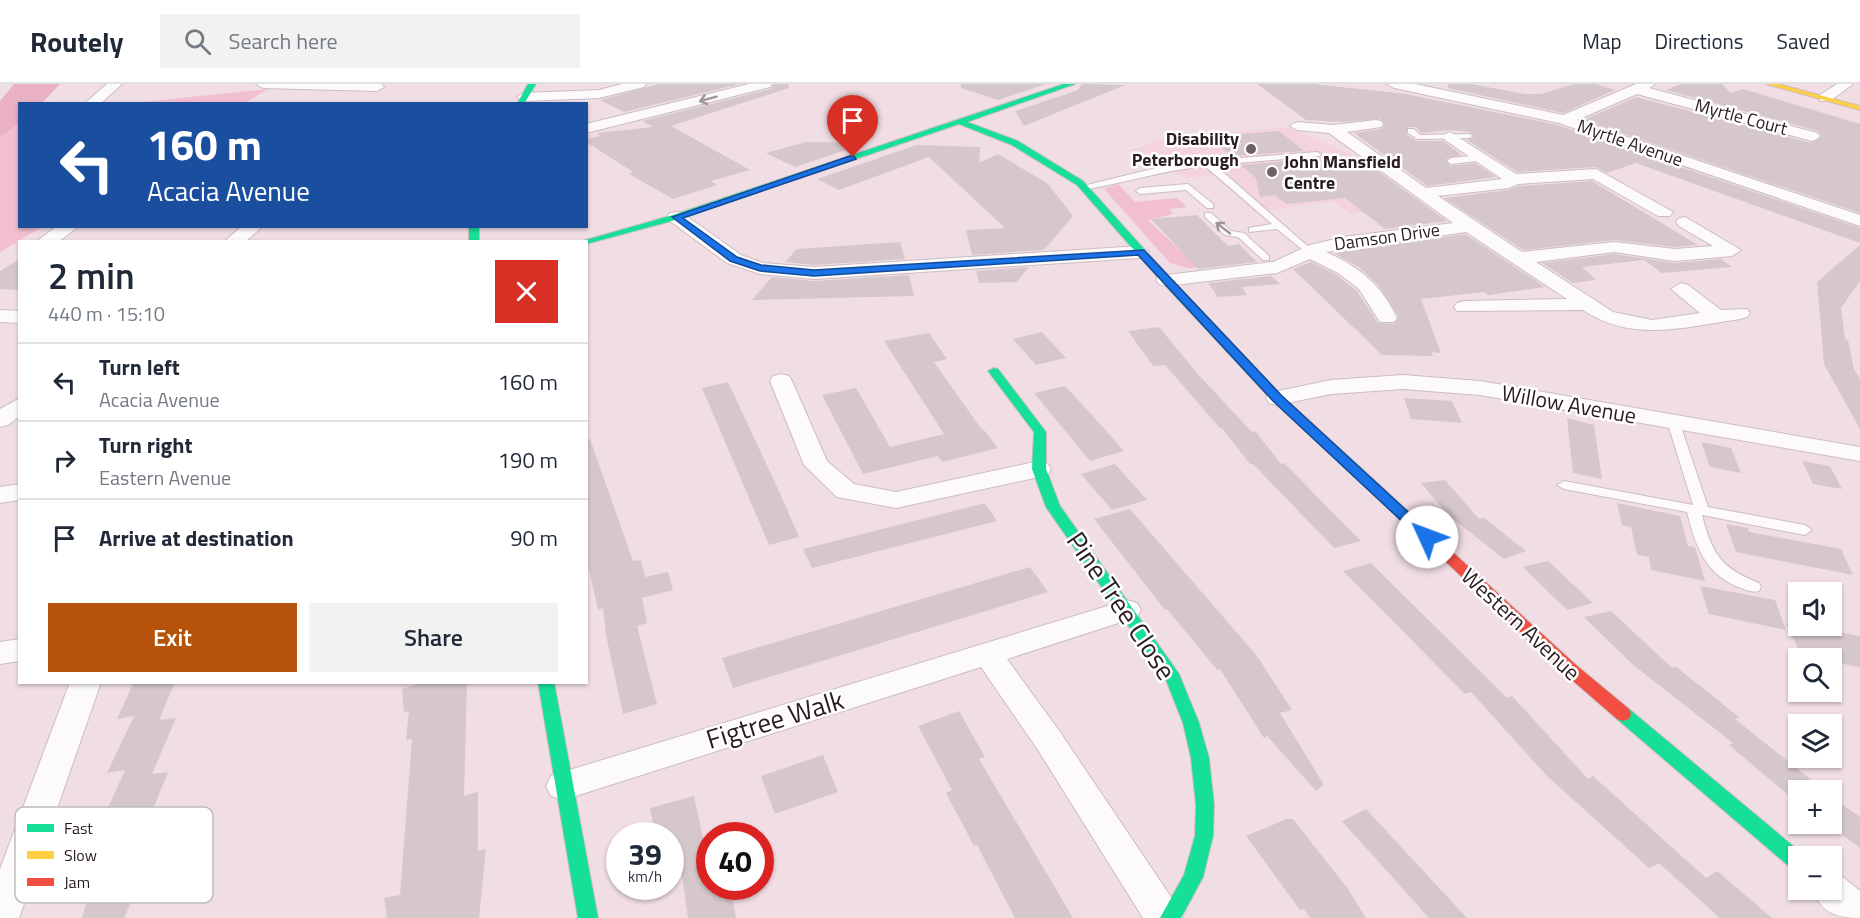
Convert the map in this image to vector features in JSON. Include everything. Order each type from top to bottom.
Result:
[{"type":"street","points":[[93,102],[115,84]]},
{"type":"street","points":[[263,84],[377,85]]},
{"type":"street","points":[[522,100],[532,84]]},
{"type":"street","points":[[522,100],[599,94],[639,84]]},
{"type":"street","points":[[588,129],[765,84]]},
{"type":"street","points":[[588,241],[676,217],[1071,84]]},
{"type":"street","name":"Myrtle Avenue","points":[[1394,84],[1522,109],[1564,120],[1860,221]]},
{"type":"street","points":[[1770,84],[1860,108]]},
{"type":"street","points":[[1825,98],[1846,84]]},
{"type":"street","points":[[366,102],[377,85]]},
{"type":"street","points":[[1564,120],[1642,87]]},
{"type":"street","name":"Myrtle Court","points":[[1642,87],[1812,136]]},
{"type":"street","name":"Western Avenue","points":[[958,121],[1015,143],[1083,187],[1140,252],[1277,398],[1569,669],[1788,854]]},
{"type":"street","points":[[1297,126],[1333,129],[1376,124]]},
{"type":"street","name":"Damson Drive","points":[[1333,129],[1469,226],[1521,258],[1584,304],[1607,317],[1652,326],[1715,315],[1740,314]]},
{"type":"street","points":[[1450,137],[1513,179],[1596,174],[1664,212]]},
{"type":"street","points":[[1424,193],[1509,183],[1513,179]]},
{"type":"street","points":[[676,217],[734,259],[760,268],[814,273],[1140,252]]},
{"type":"street","points":[[1521,258],[1614,247],[1675,255],[1731,250],[1685,222]]},
{"type":"street","name":"Damson Drive","points":[[1166,280],[1272,263],[1344,242],[1469,226]]},
{"type":"street","points":[[48,240],[67,228]]},
{"type":"street","points":[[236,240],[251,228]]},
{"type":"street","points":[[1309,252],[1344,267],[1381,302],[1387,318]]},
{"type":"street","points":[[1681,289],[1715,315]]},
{"type":"street","points":[[1464,307],[1493,304],[1544,307],[1584,304]]},
{"type":"street","points":[[0,316],[18,316]]},
{"type":"street","name":"Pine Tree Close","points":[[994,371],[1040,432],[1039,469],[1053,507],[1173,678],[1200,758],[1205,805],[1204,836],[1193,877],[1170,918]]},
{"type":"street","points":[[781,381],[816,465],[846,491],[896,500],[1039,469]]},
{"type":"street","name":"Willow Avenue","points":[[1277,398],[1331,387],[1403,382],[1480,388],[1860,454]]},
{"type":"street","points":[[0,420],[18,406]]},
{"type":"street","points":[[0,495],[18,492]]},
{"type":"street","name":"Figtree Walk","points":[[563,786],[1127,610]]},
{"type":"street","points":[[0,652],[18,650]]},
{"type":"street","points":[[987,653],[1049,741],[1164,918]]},
{"type":"street","points":[[36,807],[85,684]]},
{"type":"street","points":[[546,684],[588,918]]},
{"type":"street","points":[[0,918],[9,873],[15,858]]},
{"type":"street","points":[[1842,899],[1860,914]]},
{"type":"lane","points":[[1411,131],[1418,137],[1469,136]]},
{"type":"lane","points":[[1083,187],[1116,182],[1165,168],[1317,154]]},
{"type":"lane","points":[[1450,161],[1482,158]]},
{"type":"lane","points":[[1207,164],[1309,252]]},
{"type":"lane","points":[[1140,191],[1188,187],[1228,233],[1241,236],[1272,263]]},
{"type":"lane","points":[[1251,230],[1279,226]]},
{"type":"lane","points":[[1673,421],[1711,562],[1735,580],[1754,587]]},
{"type":"lane","points":[[1563,485],[1805,530]]},
{"type":"shaded area","points":[[14,84],[60,84],[43,102],[18,102],[18,124],[0,138],[0,101]]},
{"type":"shaded area","points":[[268,89],[247,102],[142,102]]},
{"type":"shaded area","points":[[18,124],[18,228],[40,228],[0,252],[0,138]]},
{"type":"shaded area","name":"John Mansfield Centre","points":[[1288,127],[1349,154],[1420,207],[1350,214],[1334,201],[1255,212],[1213,175],[1186,178],[1130,151],[1159,140]]},
{"type":"shaded area","points":[[1118,184],[1135,202],[1177,198],[1187,207],[1169,209],[1173,214],[1148,220],[1186,256],[1208,266],[1189,268],[1170,263],[1104,189]]},
{"type":"building","points":[[659,84],[740,84],[624,112],[600,100]]},
{"type":"building","points":[[774,84],[788,84],[789,88],[671,126],[750,170],[711,181],[717,185],[673,199],[629,174],[633,172],[588,143],[588,139],[600,136],[597,133],[653,127],[642,121],[771,89]]},
{"type":"building","points":[[961,84],[1046,84],[998,100],[961,88]]},
{"type":"building","points":[[1082,84],[1125,85],[1024,126],[1015,111],[1078,90]]},
{"type":"building","points":[[1257,84],[1313,84],[1406,94],[1558,125],[1860,228],[1860,243],[1636,163],[1607,173],[1596,167],[1517,172],[1467,140],[1475,137],[1470,132],[1449,130],[1421,133],[1416,127],[1408,127],[1407,135],[1417,141],[1443,141],[1462,155],[1446,159],[1450,166],[1475,163],[1496,177],[1427,186],[1354,133],[1381,129],[1385,125],[1381,119],[1341,122],[1306,120]]},
{"type":"building","points":[[1449,84],[1471,84],[1525,94],[1541,94],[1574,84],[1595,84],[1615,90],[1563,113],[1447,88]]},
{"type":"building","points":[[1681,84],[1722,84],[1731,93],[1743,89],[1860,124],[1860,213],[1583,120],[1636,97],[1811,143],[1822,136],[1818,131],[1666,90]]},
{"type":"building","points":[[1279,131],[1304,151],[1231,156],[1219,146],[1242,144],[1231,135]]},
{"type":"building","points":[[806,142],[867,143],[795,167],[766,153]]},
{"type":"building","points":[[917,145],[980,147],[979,163],[998,154],[1047,183],[1073,216],[1044,250],[972,255],[966,230],[1005,228],[929,157],[839,190],[817,179]]},
{"type":"building","points":[[1314,159],[1323,165],[1364,161],[1447,221],[1385,229],[1345,198],[1286,204],[1275,195],[1260,197],[1256,178],[1241,165]]},
{"type":"building","points":[[1592,181],[1698,245],[1675,247],[1614,240],[1523,250],[1444,198],[1509,190],[1519,186]]},
{"type":"building","points":[[1197,215],[1228,246],[1239,244],[1257,262],[1198,269],[1151,219]]},
{"type":"building","points":[[1465,234],[1545,287],[1488,295],[1485,292],[1421,299],[1441,353],[1431,352],[1433,356],[1382,355],[1293,269],[1311,262],[1337,275],[1357,291],[1378,323],[1394,324],[1399,317],[1378,285],[1360,268],[1334,253]]},
{"type":"building","points":[[900,242],[905,259],[814,265],[785,262],[797,249]]},
{"type":"building","points":[[1860,245],[1860,281],[1841,308],[1845,339],[1848,340],[1854,369],[1860,379],[1860,429],[1824,364],[1817,282]]},
{"type":"building","points":[[1614,254],[1675,263],[1721,259],[1732,267],[1662,273],[1644,260],[1582,267],[1596,280],[1573,283],[1542,263]]},
{"type":"building","points":[[18,260],[18,290],[0,289],[0,271]]},
{"type":"building","points":[[1029,267],[1017,282],[979,283],[976,271]]},
{"type":"building","points":[[909,275],[914,296],[752,300],[772,277],[814,281]]},
{"type":"building","points":[[1271,276],[1280,284],[1242,287],[1247,295],[1218,297],[1208,283]]},
{"type":"building","points":[[1159,327],[1197,373],[1252,432],[1255,431],[1281,464],[1284,463],[1361,541],[1334,548],[1253,464],[1250,464],[1222,428],[1165,365],[1153,366],[1128,331]]},
{"type":"building","points":[[1042,332],[1066,358],[1036,365],[1013,339]]},
{"type":"building","points":[[929,333],[947,359],[934,362],[982,430],[998,448],[942,462],[938,456],[863,474],[822,395],[856,388],[890,447],[944,434],[884,341]]},
{"type":"building","points":[[728,382],[799,537],[769,545],[702,388]]},
{"type":"building","points":[[1065,386],[1124,451],[1090,461],[1034,393]]},
{"type":"building","points":[[1404,398],[1452,401],[1462,423],[1411,419]]},
{"type":"building","points":[[1567,418],[1594,425],[1602,479],[1573,473]]},
{"type":"building","points":[[588,439],[590,439],[633,561],[641,560],[645,577],[668,572],[673,590],[642,598],[647,623],[637,626],[657,704],[623,714],[606,635],[603,608],[598,610],[588,565]]},
{"type":"building","points":[[1701,442],[1731,448],[1741,473],[1710,467]]},
{"type":"building","points":[[1802,461],[1830,466],[1842,489],[1813,484]]},
{"type":"building","points":[[1115,464],[1147,500],[1112,510],[1081,474]]},
{"type":"building","points":[[1445,480],[1479,519],[1484,518],[1526,551],[1504,559],[1448,515],[1421,483]]},
{"type":"building","points":[[985,503],[997,521],[812,568],[803,549]]},
{"type":"building","points":[[1617,503],[1680,516],[1688,546],[1695,547],[1705,581],[1651,570],[1649,557],[1637,555],[1631,527],[1622,525]]},
{"type":"building","points":[[1130,509],[1257,656],[1292,710],[1280,713],[1324,785],[1316,791],[1267,736],[1264,738],[1220,669],[1217,670],[1167,609],[1165,610],[1094,519]]},
{"type":"building","points":[[1726,524],[1748,528],[1749,532],[1841,549],[1853,575],[1736,552]]},
{"type":"building","points":[[1548,561],[1593,603],[1567,610],[1523,567]]},
{"type":"building","points":[[1371,563],[1507,698],[1512,696],[1588,779],[1593,776],[1706,878],[1717,871],[1772,918],[1720,918],[1659,863],[1649,868],[1546,775],[1471,692],[1465,694],[1343,571]]},
{"type":"building","points":[[1030,567],[1048,592],[733,688],[722,658]]},
{"type":"building","points":[[1700,586],[1775,600],[1786,630],[1709,614]]},
{"type":"building","points":[[1611,611],[1672,668],[1675,666],[1739,717],[1735,719],[1788,761],[1788,768],[1796,768],[1811,780],[1788,780],[1788,795],[1729,745],[1733,743],[1632,664],[1584,617]]},
{"type":"building","points":[[1842,633],[1860,636],[1860,667],[1842,664],[1842,648],[1798,648],[1792,636],[1842,636]]},
{"type":"building","points":[[133,684],[174,684],[159,720],[176,718],[152,774],[168,772],[154,807],[108,807],[125,770],[107,773],[134,716],[117,719]]},
{"type":"building","points":[[417,684],[467,684],[464,796],[478,792],[478,851],[486,849],[479,918],[387,918],[384,898],[400,895],[412,739],[406,740],[409,711],[404,712],[402,689]]},
{"type":"building","points":[[959,711],[985,757],[979,759],[1073,918],[1015,918],[977,845],[974,846],[946,793],[952,790],[918,726]]},
{"type":"building","points":[[823,755],[838,792],[775,814],[761,776]]},
{"type":"building","points":[[694,796],[699,822],[696,822],[696,900],[733,900],[736,918],[688,918],[684,890],[684,822],[652,822],[650,808]]},
{"type":"building","points":[[1842,804],[1860,817],[1860,848],[1841,834]]},
{"type":"building","points":[[1366,809],[1467,918],[1429,918],[1342,821]]},
{"type":"building","points":[[1287,819],[1293,819],[1348,889],[1366,918],[1310,918],[1304,909],[1300,910],[1246,836]]},
{"type":"building","points":[[86,903],[131,903],[124,918],[82,918]]},
{"type":"traffic: fast","points":[[521,102],[532,84]]},
{"type":"traffic: fast","points":[[588,241],[676,217],[1071,84]]},
{"type":"traffic: fast","points":[[958,121],[1015,143],[1080,183],[1166,280],[1277,398],[1417,527]]},
{"type":"traffic: fast","points":[[474,228],[474,240]]},
{"type":"traffic: fast","points":[[994,371],[1040,432],[1039,469],[1053,507],[1173,678],[1191,723],[1200,758],[1205,805],[1204,836],[1193,877],[1170,918]]},
{"type":"traffic: fast","points":[[546,684],[588,918]]},
{"type":"traffic: fast","points":[[1623,714],[1788,854]]},
{"type":"traffic: slow","points":[[1770,84],[1860,108]]},
{"type":"traffic: jam","points":[[1417,527],[1570,669],[1623,714]]},
{"type":"place","name":"Disability Peterborough","points":[[1251,149]]},
{"type":"place","name":"John Mansfield Centre","points":[[1272,172]]},
{"type":"route","points":[[853,157],[676,217],[734,259],[760,268],[814,273],[1140,252],[1277,398],[1427,537]]}]
